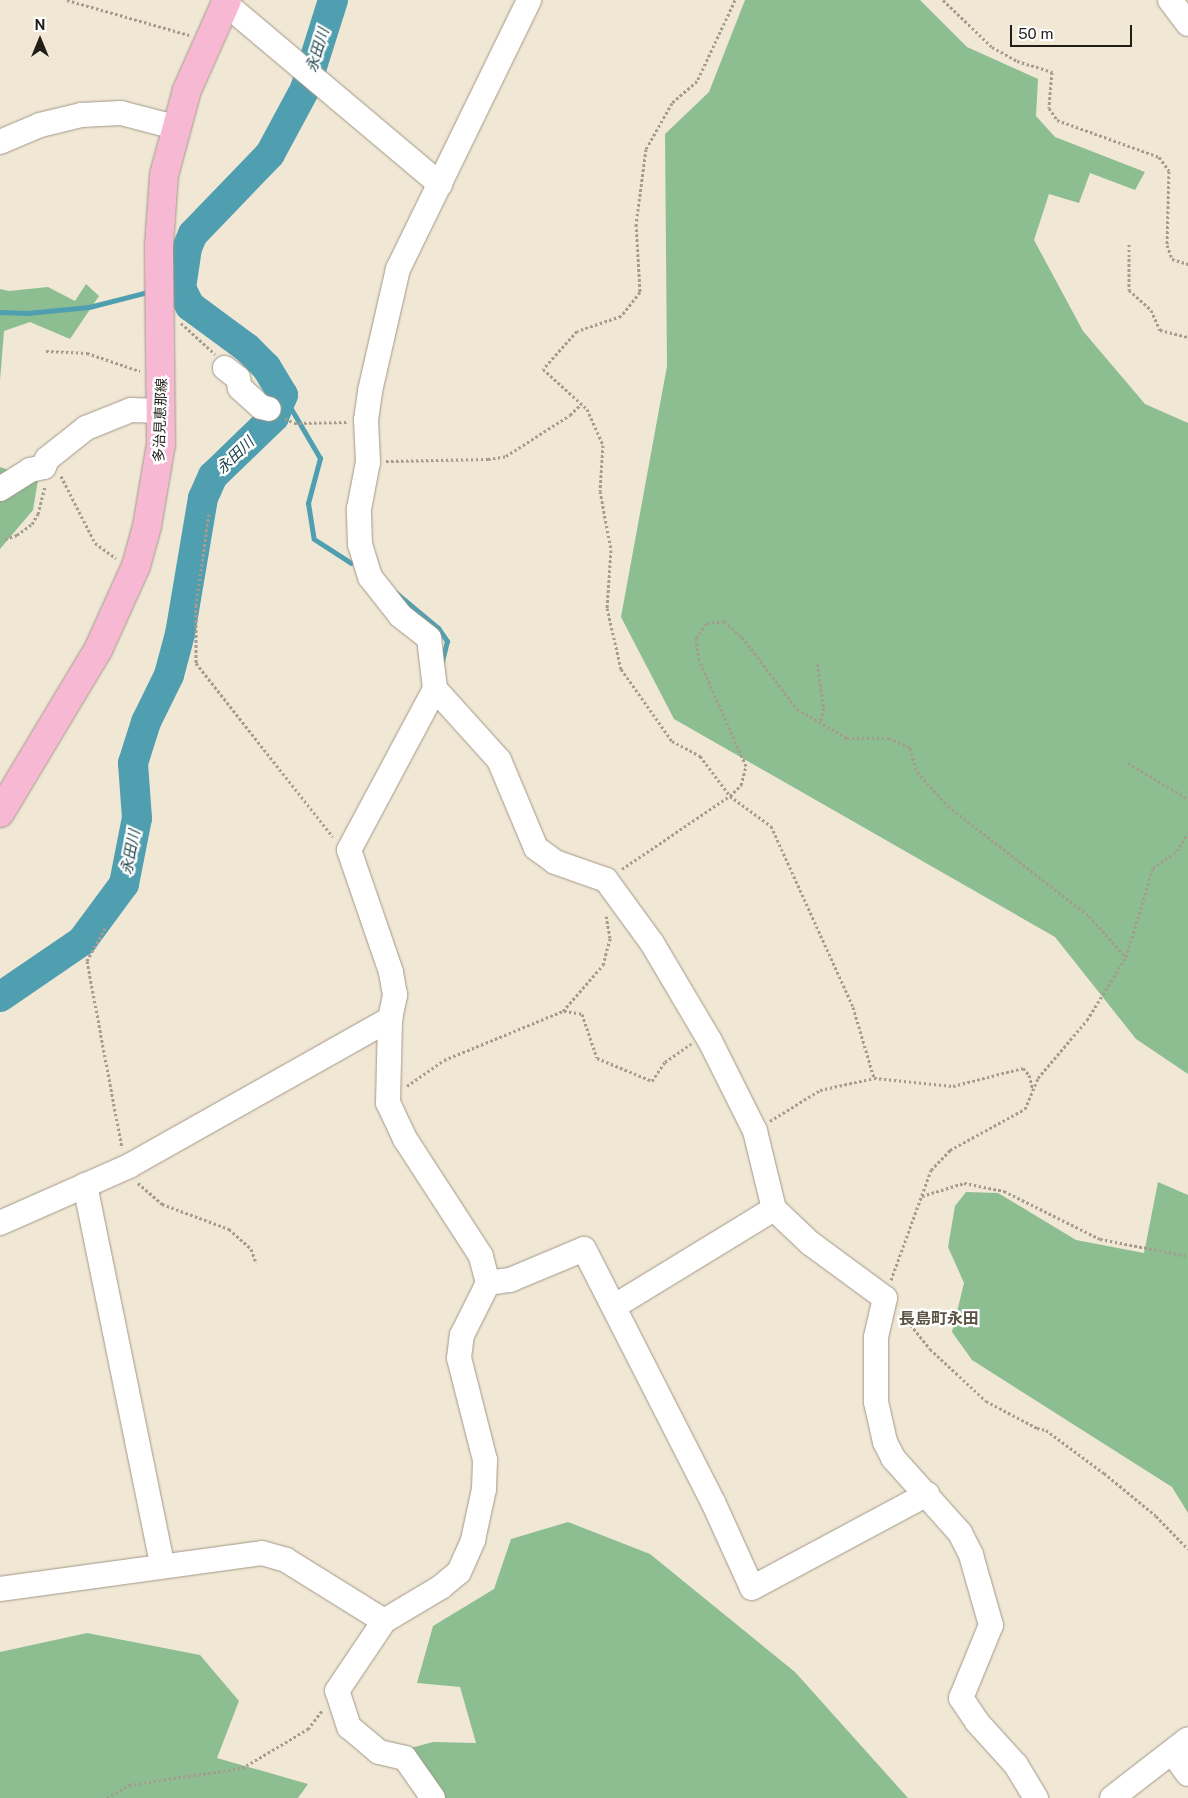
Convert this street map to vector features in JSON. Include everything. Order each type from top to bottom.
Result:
[{"type":"main road","name":"多治見恵那線","points":[[0,813],[98,650],[136,566],[153,505],[161,411],[161,201],[176,127],[188,90],[226,2]]},
{"type":"street","points":[[529,0],[398,269],[370,391],[366,423],[368,462],[359,509],[360,544],[370,576],[400,614],[429,638],[436,689],[499,760],[536,848],[555,862],[609,884],[652,943],[706,1034],[755,1131],[774,1209],[810,1243],[885,1298],[876,1337],[876,1402],[885,1442],[893,1458],[960,1532],[971,1555],[991,1625],[962,1698],[977,1722],[1016,1765],[1036,1798]]},
{"type":"street","points":[[1170,0],[1188,24]]},
{"type":"street","points":[[226,2],[440,184]]},
{"type":"street","points":[[0,142],[40,125],[81,115],[121,113],[176,127]]},
{"type":"street","points":[[225,368],[238,378],[240,388],[261,408],[277,413]]},
{"type":"street","points":[[0,489],[30,470],[44,467],[47,458],[86,428],[131,410],[161,411]]},
{"type":"street","points":[[433,1798],[405,1758],[378,1752],[349,1727],[336,1691],[384,1621],[442,1587],[459,1572],[473,1540],[484,1488],[485,1460],[459,1358],[462,1335],[488,1282],[481,1256],[406,1139],[388,1103],[390,1019],[395,995],[391,972],[349,850],[436,689]]},
{"type":"street","points":[[0,1223],[126,1167],[390,1019]]},
{"type":"street","points":[[85,1185],[162,1565]]},
{"type":"street","points":[[614,1306],[774,1209]]},
{"type":"street","points":[[488,1282],[510,1280],[584,1249],[614,1306],[752,1588],[927,1494]]},
{"type":"street","points":[[0,1589],[240,1554],[273,1554],[384,1621]]},
{"type":"street","points":[[1112,1798],[1180,1746],[1188,1774]]},
{"type":"path","points":[[67,0],[210,41]]},
{"type":"path","points":[[735,0],[697,80],[672,103],[646,149],[636,224],[640,292],[621,316],[577,331],[543,369],[587,409],[602,445],[600,492],[611,550],[607,608],[621,669],[672,741],[700,756],[730,796],[771,826],[853,1007],[874,1078]]},
{"type":"path","points":[[943,0],[992,47],[1017,61],[1052,72],[1049,108],[1057,120],[1159,158],[1169,171],[1167,245],[1172,258],[1188,264]]},
{"type":"path","points":[[1129,244],[1129,290],[1150,310],[1160,330],[1188,336]]},
{"type":"path","points":[[161,322],[177,321],[188,327],[212,349],[225,368]]},
{"type":"path","points":[[46,352],[86,353],[134,371],[161,372]]},
{"type":"path","points":[[368,462],[488,459],[506,456],[570,414],[581,404]]},
{"type":"path","points":[[277,413],[294,423],[366,423]]},
{"type":"path","points":[[5,539],[26,529],[38,514],[45,485],[44,467],[59,473],[67,484],[95,543],[105,553],[136,566]]},
{"type":"path","points":[[209,514],[196,605],[196,663],[335,840],[349,850]]},
{"type":"path","points":[[388,1088],[409,1086],[444,1060],[563,1011],[603,965],[610,938],[609,921],[601,908],[609,884],[730,796],[741,785],[746,766],[699,660],[696,638],[707,623],[724,621],[742,637],[797,709],[847,738],[889,738],[910,748],[918,772],[948,806],[1089,916],[1126,957]]},
{"type":"path","points":[[817,664],[824,708],[820,722]]},
{"type":"path","points":[[1128,763],[1188,799]]},
{"type":"path","points":[[1188,833],[1177,851],[1153,868],[1126,957],[1087,1020],[1038,1078],[1019,1115],[950,1150],[932,1170],[885,1298],[904,1315],[930,1349],[986,1401],[1037,1428],[1046,1430],[1104,1473],[1156,1516],[1188,1549]]},
{"type":"path","points":[[105,928],[87,961],[126,1167],[136,1182],[162,1204],[215,1223],[239,1237],[251,1249],[256,1264]]},
{"type":"path","points":[[563,1011],[582,1014],[597,1058],[652,1081],[665,1062],[706,1034]]},
{"type":"path","points":[[755,1131],[798,1101],[820,1090],[874,1078],[953,1086],[1023,1068],[1029,1075],[1033,1091]]},
{"type":"path","points":[[922,1196],[964,1182],[1004,1191],[1100,1239],[1188,1256]]},
{"type":"path","points":[[107,1798],[129,1785],[242,1768],[308,1729],[336,1691]]},
{"type":"green space","points":[[745,0],[920,0],[967,47],[1038,79],[1036,116],[1055,137],[1145,172],[1135,190],[1090,173],[1079,203],[1049,194],[1034,240],[1083,331],[1145,404],[1188,423],[1188,1074],[1136,1039],[1055,937],[674,719],[621,617],[667,366],[665,134],[709,92]]},
{"type":"green space","points":[[86,284],[99,296],[70,339],[30,322],[4,331],[0,381],[0,289],[9,291],[48,287],[75,301]]},
{"type":"green space","points":[[0,467],[38,480],[33,510],[0,549]]},
{"type":"green space","points":[[1158,1182],[1188,1195],[1188,1513],[1172,1487],[972,1360],[952,1332],[964,1283],[948,1247],[955,1206],[966,1192],[998,1193],[1076,1240],[1144,1253]]},
{"type":"green space","points":[[568,1522],[650,1554],[795,1672],[908,1798],[440,1798],[407,1749],[433,1742],[476,1743],[460,1687],[417,1683],[433,1626],[494,1589],[511,1539]]},
{"type":"green space","points":[[87,1633],[200,1655],[239,1701],[217,1758],[308,1784],[298,1798],[0,1798],[0,1652]]},
{"type":"waterway","name":"永田川","points":[[0,997],[82,941],[124,884],[137,818],[133,763],[146,722],[169,675],[180,634],[203,498],[213,476],[274,417],[283,395],[266,367],[247,348],[190,306],[181,288],[187,248],[193,234],[270,154],[305,89],[333,0]]},
{"type":"waterway","points":[[168,287],[181,284]]},
{"type":"waterway","points":[[0,312],[27,313],[89,307],[152,291]]},
{"type":"waterway","points":[[283,395],[320,458],[308,503],[314,539],[351,563]]},
{"type":"waterway","points":[[396,593],[438,628],[447,641],[442,661]]},
{"type":"district","name":"長島町永田","points":[[939,1319]]}]
